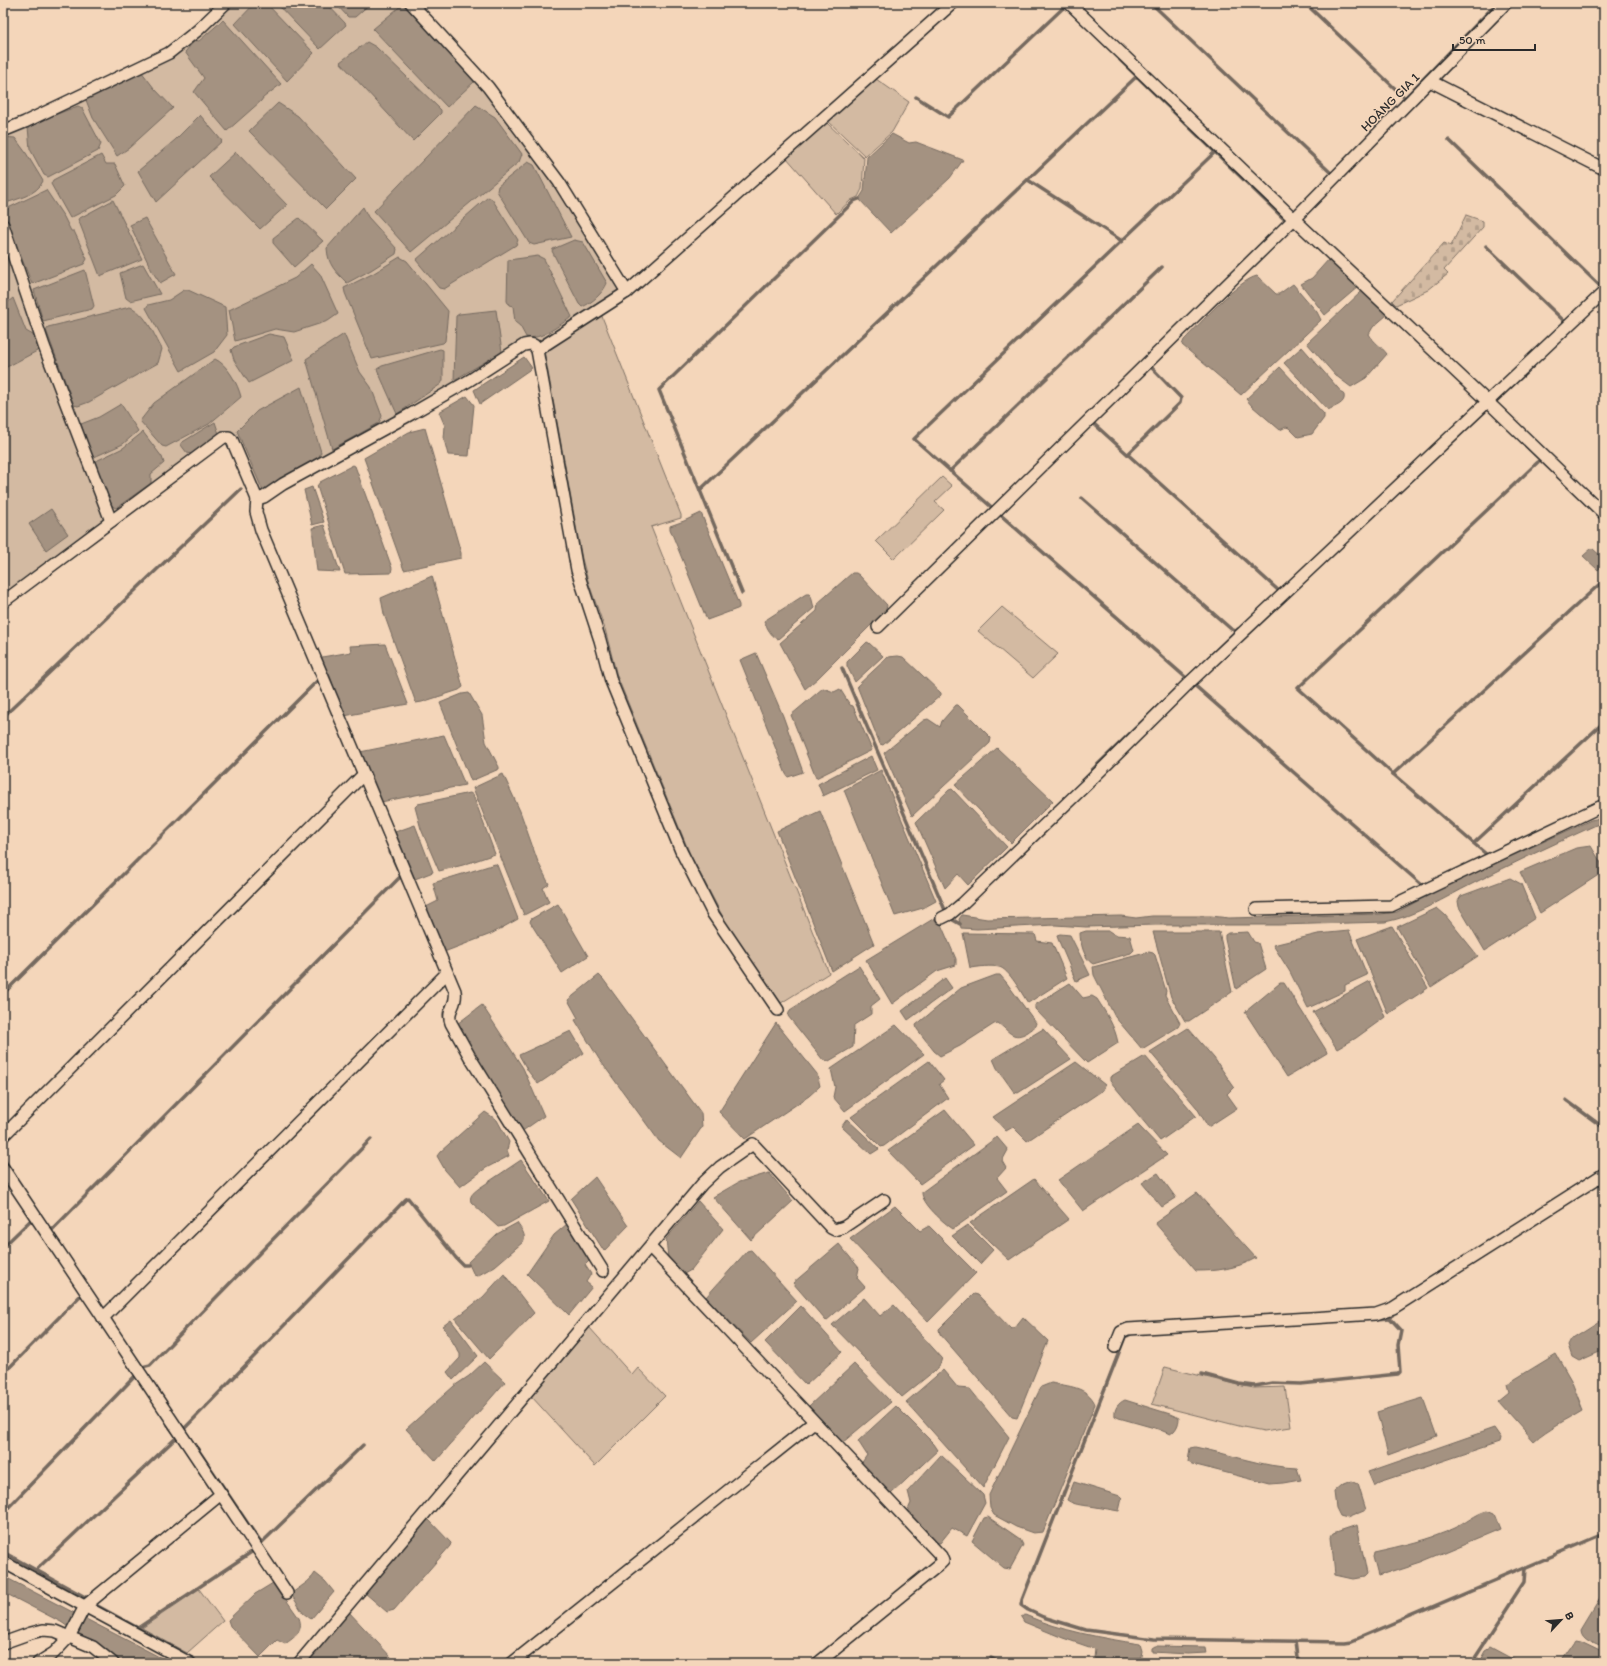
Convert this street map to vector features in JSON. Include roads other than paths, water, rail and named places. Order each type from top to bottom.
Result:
[{"type":"street","points":[[3,131],[25,122],[169,53],[198,30],[226,3]]},
{"type":"street","points":[[411,3],[488,87],[559,182],[627,292]]},
{"type":"street","points":[[537,350],[592,316],[627,292],[953,3]]},
{"type":"street","points":[[1069,3],[1294,220],[1488,402],[1604,514]]},
{"type":"street","name":"HOÀNG GIA 1","points":[[878,627],[1294,220],[1506,3]]},
{"type":"street","points":[[1430,81],[1604,170]]},
{"type":"street","points":[[3,225],[44,346],[111,521]]},
{"type":"street","points":[[942,918],[950,914],[962,904],[1083,788],[1190,682],[1604,292]]},
{"type":"street","points":[[257,498],[264,497],[283,484],[411,414],[470,380],[524,346],[530,344],[534,345],[537,350],[577,570],[600,640],[611,681],[681,851],[724,932],[778,1010]]},
{"type":"street","points":[[3,602],[224,437],[228,437],[232,440],[257,498],[256,512],[261,530],[456,996],[456,1003],[449,1012],[448,1017],[471,1060],[604,1271]]},
{"type":"street","points":[[3,1136],[364,775]]},
{"type":"street","points":[[1256,910],[1391,906],[1604,805]]},
{"type":"street","points":[[103,1318],[447,973]]},
{"type":"street","points":[[299,1663],[712,1174],[728,1161],[753,1144],[834,1230],[844,1227],[884,1200]]},
{"type":"street","points":[[3,1168],[287,1593]]},
{"type":"street","points":[[1115,1347],[1122,1332],[1128,1329],[1376,1314],[1384,1312],[1393,1308],[1604,1174]]},
{"type":"street","points":[[650,1247],[941,1556],[943,1561],[818,1663]]},
{"type":"street","points":[[512,1663],[814,1422]]},
{"type":"street","points":[[38,1663],[54,1653],[70,1635],[83,1609],[221,1494]]},
{"type":"street","points":[[3,1562],[83,1609],[190,1663]]},
{"type":"street","points":[[3,1643],[32,1632],[43,1630],[56,1631],[70,1635],[93,1647],[113,1663]]},
{"type":"waterway","points":[[1151,3],[1332,174]]},
{"type":"waterway","points":[[1305,3],[1405,98]]},
{"type":"waterway","points":[[1403,100],[1497,3]]},
{"type":"waterway","points":[[916,97],[948,117],[1062,9],[1066,7],[1068,9]]},
{"type":"waterway","points":[[1120,60],[1283,218]]},
{"type":"waterway","points":[[700,490],[1137,76]]},
{"type":"waterway","points":[[1449,140],[1601,287]]},
{"type":"waterway","points":[[1215,152],[914,439],[1422,885]]},
{"type":"waterway","points":[[1028,180],[1122,241]]},
{"type":"waterway","points":[[742,593],[659,390],[854,201],[859,199]]},
{"type":"waterway","points":[[1486,246],[1565,322]]},
{"type":"waterway","points":[[950,471],[1162,267]]},
{"type":"waterway","points":[[1128,454],[1180,403],[1181,398],[1152,368]]},
{"type":"waterway","points":[[1093,423],[1279,591]]},
{"type":"waterway","points":[[1486,854],[1393,774],[1298,688],[1538,462]]},
{"type":"waterway","points":[[3,717],[241,489]]},
{"type":"waterway","points":[[1082,498],[1231,629],[1236,631]]},
{"type":"waterway","points":[[1393,774],[1604,580]]},
{"type":"waterway","points":[[1092,770],[1238,629]]},
{"type":"waterway","points":[[842,668],[945,910],[953,920],[960,924]]},
{"type":"waterway","points":[[3,994],[318,680]]},
{"type":"waterway","points":[[1474,843],[1604,722]]},
{"type":"waterway","points":[[390,852],[404,883]]},
{"type":"waterway","points":[[51,1231],[401,876]]},
{"type":"waterway","points":[[446,1023],[444,1013],[449,1005]]},
{"type":"waterway","points":[[1566,1100],[1604,1128]]},
{"type":"waterway","points":[[141,1365],[142,1367],[150,1365],[371,1139]]},
{"type":"waterway","points":[[3,1158],[15,1176]]},
{"type":"waterway","points":[[182,1426],[184,1429],[406,1199],[408,1198],[456,1258],[463,1265],[468,1265]]},
{"type":"waterway","points":[[3,1247],[34,1217]]},
{"type":"waterway","points":[[3,1374],[83,1293]]},
{"type":"waterway","points":[[1375,1319],[1390,1318],[1395,1312]]},
{"type":"waterway","points":[[1202,1374],[1239,1384],[1255,1386],[1272,1383],[1301,1384],[1398,1374],[1400,1372],[1398,1345],[1401,1330],[1390,1318]]},
{"type":"waterway","points":[[1131,1334],[1125,1337],[1022,1600],[1021,1605],[1043,1617],[1086,1630],[1154,1639],[1352,1641],[1604,1534]]},
{"type":"waterway","points":[[3,1513],[138,1373]]},
{"type":"waterway","points":[[36,1570],[177,1437],[168,1425],[171,1422]]},
{"type":"waterway","points":[[138,1628],[253,1551],[363,1445]]},
{"type":"waterway","points":[[197,1448],[261,1543]]},
{"type":"waterway","points":[[3,1552],[180,1651]]},
{"type":"waterway","points":[[1471,1663],[1524,1582],[1525,1567]]},
{"type":"waterway","points":[[1295,1641],[1297,1657],[1302,1663]]},
{"type":"waterway","points":[[991,1658],[1002,1663]]}]
